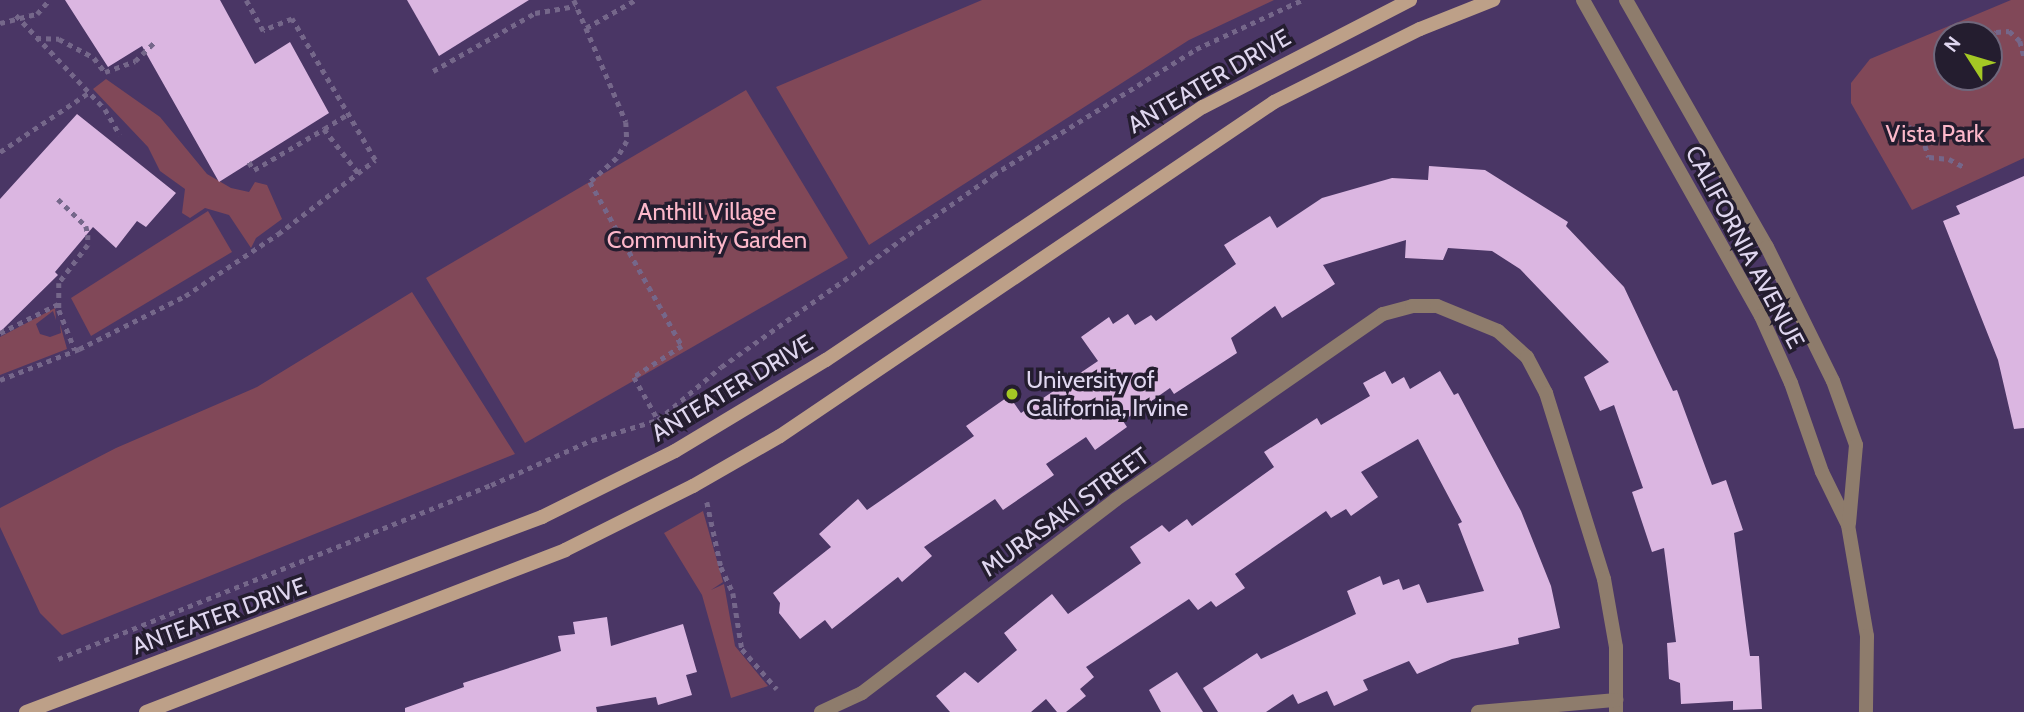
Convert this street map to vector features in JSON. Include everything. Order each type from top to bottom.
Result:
[{"type":"main road","name":"ANTEATER DRIVE","points":[[26,712],[43,708],[542,517],[675,451],[816,366],[1203,107],[1410,0]]},
{"type":"main road","name":"ANTEATER DRIVE","points":[[146,712],[565,550],[693,486],[780,436],[1274,102],[1420,29],[1493,0]]},
{"type":"street","name":"CALIFORNIA AVENUE","points":[[1583,0],[1761,316],[1791,383],[1822,472],[1848,525]]},
{"type":"street","name":"CALIFORNIA AVENUE","points":[[1626,0],[1767,247],[1833,381],[1856,445],[1848,525],[1867,636],[1866,712]]},
{"type":"street","name":"MURASAKI STREET","points":[[821,712],[862,693],[1115,500],[1373,321],[1412,306],[1437,306],[1498,331],[1527,357],[1546,393],[1604,579],[1616,647],[1616,706]]},
{"type":"street","points":[[1478,712],[1616,706]]},
{"type":"path","points":[[0,23],[16,15],[37,14],[49,0]]},
{"type":"path","points":[[0,380],[75,350],[185,296],[360,175],[375,160],[292,19],[263,31],[246,0]]},
{"type":"path","points":[[586,28],[635,0]]},
{"type":"path","points":[[58,659],[491,485],[592,440],[659,420],[721,367],[993,175],[1196,49],[1302,0]]},
{"type":"path","points":[[433,71],[535,13],[574,3],[626,122],[627,141],[617,158],[590,182],[682,346],[634,376],[675,451]]},
{"type":"path","points":[[16,15],[105,109],[120,135]]},
{"type":"path","points":[[2003,31],[2009,31],[2020,41],[2024,56]]},
{"type":"path","points":[[35,38],[59,39],[94,58],[105,72],[135,61],[156,41]]},
{"type":"path","points":[[0,152],[88,93]]},
{"type":"path","points":[[249,162],[254,170],[348,114]]},
{"type":"path","points":[[1890,131],[1912,127],[1922,136],[1929,156],[1949,159],[1964,167]]},
{"type":"path","points":[[324,129],[360,175]]},
{"type":"path","points":[[58,199],[86,226],[88,245],[60,283],[58,304],[75,350]]},
{"type":"path","points":[[0,333],[58,304]]},
{"type":"path","points":[[693,486],[708,503],[721,567],[733,593],[742,649],[777,689]]},
{"type":"shaded area","name":"University of California, Irvine","points":[[0,0],[2024,0],[2024,712],[0,712]]},
{"type":"green space","points":[[982,0],[1274,0],[1189,40],[869,245],[776,87]]},
{"type":"green space","name":"Vista Park","points":[[2011,0],[2024,0],[2024,158],[1912,210],[1851,103],[1851,83],[1870,59],[1933,33],[1933,91],[2003,91],[2003,21],[1961,21]]},
{"type":"green space","points":[[106,79],[160,117],[207,174],[231,188],[249,192],[255,182],[267,185],[282,219],[256,238],[251,248],[229,215],[205,208],[190,218],[182,213],[185,189],[160,171],[148,147],[93,89]]},
{"type":"green space","name":"Anthill Village Community Garden","points":[[746,90],[848,258],[525,443],[426,278]]},
{"type":"green space","points":[[208,211],[232,252],[91,336],[71,298]]},
{"type":"green space","points":[[412,292],[515,454],[62,635],[40,613],[0,527],[0,508],[116,448],[257,387]]},
{"type":"green space","points":[[55,308],[56,320],[53,311],[36,324],[40,334],[50,337],[61,333],[60,324],[67,349],[0,375],[0,337]]},
{"type":"green space","points":[[703,511],[723,582],[711,590],[724,584],[735,646],[768,686],[731,698],[702,595],[664,533]]},
{"type":"building","points":[[65,0],[220,0],[255,64],[290,42],[329,113],[219,182],[142,46],[108,67]]},
{"type":"building","points":[[407,0],[529,0],[439,56]]},
{"type":"building","points":[[77,114],[176,193],[146,227],[137,221],[116,248],[93,227],[55,272],[58,275],[0,332],[0,199]]},
{"type":"building","points":[[1429,166],[1485,170],[1568,222],[1566,226],[1624,287],[1673,391],[1677,390],[1712,485],[1726,480],[1743,530],[1734,533],[1750,656],[1759,656],[1762,709],[1733,710],[1733,701],[1681,704],[1680,683],[1669,679],[1667,643],[1676,642],[1664,548],[1652,552],[1632,492],[1643,488],[1614,405],[1600,411],[1584,377],[1609,362],[1520,269],[1492,251],[1448,248],[1443,260],[1405,258],[1406,240],[1323,265],[1335,284],[1282,318],[1275,306],[1231,338],[1237,353],[1174,394],[1170,388],[1123,421],[1127,427],[1095,450],[1086,437],[1046,464],[1054,475],[1003,510],[995,499],[924,547],[932,556],[902,582],[898,577],[832,629],[825,620],[800,639],[779,613],[780,603],[773,593],[831,547],[819,534],[858,499],[867,510],[974,436],[966,426],[1009,396],[1021,413],[1098,361],[1081,337],[1109,317],[1113,324],[1128,314],[1135,325],[1151,315],[1156,321],[1236,264],[1224,245],[1270,216],[1277,228],[1322,198],[1392,178],[1428,180]]},
{"type":"building","points":[[2024,176],[2024,428],[2014,429],[1998,360],[1943,221],[1960,214],[1956,206]]},
{"type":"building","points":[[1385,371],[1392,384],[1404,377],[1410,389],[1440,371],[1454,395],[1458,393],[1521,511],[1551,586],[1560,628],[1518,638],[1519,644],[1452,659],[1417,674],[1409,661],[1363,680],[1368,690],[1334,706],[1327,691],[1298,704],[1293,694],[1266,712],[1218,712],[1203,688],[1257,653],[1261,659],[1356,614],[1347,591],[1380,576],[1383,585],[1399,579],[1403,590],[1419,584],[1427,603],[1484,591],[1458,524],[1462,522],[1418,439],[1361,472],[1378,497],[1351,516],[1346,509],[1331,518],[1326,511],[1235,574],[1245,588],[1216,607],[1211,601],[1198,610],[1189,599],[1086,667],[1094,677],[1080,689],[1086,696],[1066,712],[1057,712],[1046,699],[1031,712],[950,712],[936,696],[965,672],[978,683],[1017,650],[1004,633],[1052,594],[1068,614],[1141,563],[1130,547],[1162,525],[1169,532],[1187,519],[1192,526],[1274,467],[1264,452],[1317,418],[1321,425],[1370,396],[1363,383]]},
{"type":"building","points":[[607,617],[611,646],[683,624],[697,672],[686,675],[692,695],[658,705],[656,697],[596,707],[597,712],[405,712],[405,708],[464,687],[463,683],[561,651],[558,636],[575,634],[573,622]]},
{"type":"building","points":[[1177,672],[1203,712],[1161,712],[1149,690]]},
{"type":"place","name":"University of California, Irvine","points":[[1012,394]]}]
